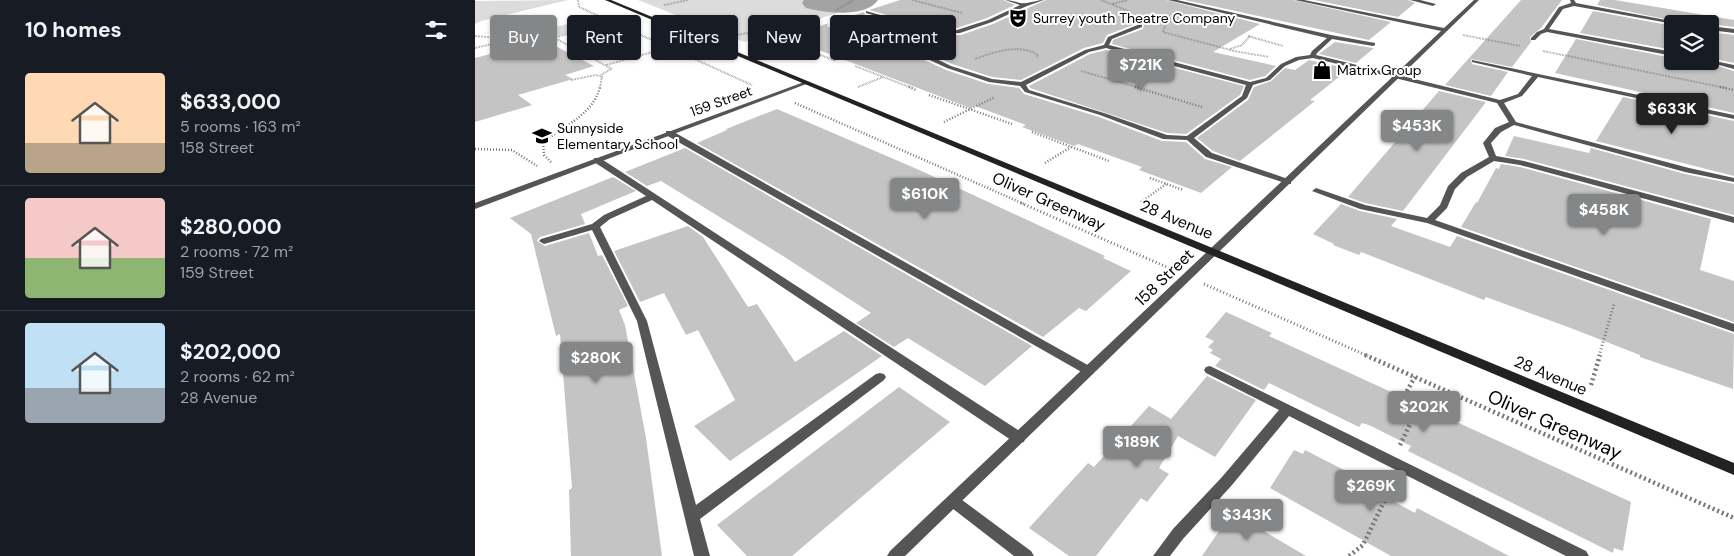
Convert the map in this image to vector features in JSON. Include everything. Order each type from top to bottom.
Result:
[{"type":"street","name":"28 Avenue","points":[[607,0],[1734,469]]},
{"type":"street","points":[[1007,0],[1025,5]]},
{"type":"street","points":[[956,32],[990,21],[1025,5],[1042,0]]},
{"type":"street","points":[[1170,0],[1331,37],[1373,44]]},
{"type":"street","points":[[1297,0],[1446,30]]},
{"type":"street","points":[[1412,0],[1433,4]]},
{"type":"street","name":"158 Street","points":[[895,556],[1477,0]]},
{"type":"street","points":[[1533,39],[1539,33],[1546,30],[1561,8],[1573,2],[1664,20]]},
{"type":"street","points":[[868,12],[878,15]]},
{"type":"street","points":[[1106,46],[1110,38],[1140,26]]},
{"type":"street","points":[[1719,29],[1734,31]]},
{"type":"street","points":[[1546,30],[1664,52]]},
{"type":"street","points":[[1313,56],[1314,52],[1331,37]]},
{"type":"street","points":[[935,60],[949,67],[991,81],[1022,84],[1087,50],[1106,46],[1250,84],[1268,79],[1283,66],[1298,58],[1313,56],[1500,102],[1520,95],[1536,75]]},
{"type":"street","points":[[1474,60],[1734,118]]},
{"type":"street","points":[[1719,64],[1734,67]]},
{"type":"street","name":"159 Street","points":[[475,206],[807,83]]},
{"type":"street","points":[[1022,84],[1027,91],[1102,114],[1166,137],[1189,138],[1209,155],[1288,182]]},
{"type":"street","points":[[1189,138],[1245,97],[1250,84]]},
{"type":"street","points":[[1500,102],[1513,123]]},
{"type":"street","points":[[1493,158],[1487,143],[1498,130],[1513,123],[1734,180]]},
{"type":"street","points":[[669,133],[1089,371]]},
{"type":"street","points":[[1429,221],[1444,206],[1451,188],[1457,182],[1493,158],[1521,163],[1734,220]]},
{"type":"street","points":[[597,160],[1019,438]]},
{"type":"street","points":[[1316,191],[1363,207],[1429,221],[1734,328]]},
{"type":"street","points":[[544,241],[595,226],[607,217],[652,198]]},
{"type":"street","points":[[595,226],[642,321],[702,556]]},
{"type":"street","points":[[1210,370],[1581,556]]},
{"type":"street","points":[[692,516],[880,377]]},
{"type":"street","points":[[1161,556],[1287,409]]},
{"type":"street","points":[[953,501],[1026,556]]},
{"type":"path","points":[[578,0],[579,8],[595,15]]},
{"type":"path","points":[[663,5],[687,0]]},
{"type":"path","points":[[828,12],[854,0]]},
{"type":"path","points":[[912,0],[990,21]]},
{"type":"path","points":[[1101,0],[1135,13]]},
{"type":"path","points":[[1110,4],[1128,0]]},
{"type":"path","points":[[1143,15],[1162,18],[1166,23],[1163,32],[1263,57],[1271,56]]},
{"type":"path","points":[[1243,34],[1289,48]]},
{"type":"path","points":[[1461,34],[1527,48]]},
{"type":"path","points":[[475,36],[490,37]]},
{"type":"path","points":[[1229,49],[1242,45],[1249,36]]},
{"type":"path","points":[[557,40],[611,69],[601,75],[571,80]]},
{"type":"path","points":[[475,48],[490,44]]},
{"type":"path","points":[[949,67],[964,64],[995,52],[1019,49],[1035,52],[1038,55],[1033,61],[1041,63]]},
{"type":"path","points":[[1537,50],[1734,90]]},
{"type":"path","points":[[606,65],[651,52]]},
{"type":"path","points":[[694,60],[757,88]]},
{"type":"path","points":[[855,66],[916,90]]},
{"type":"path","points":[[1075,70],[1224,113]]},
{"type":"path","points":[[551,162],[544,154],[543,143],[589,109],[599,96],[601,75]]},
{"type":"path","points":[[858,87],[883,77]]},
{"type":"path","points":[[929,94],[1012,124]]},
{"type":"path","name":"Oliver Greenway","points":[[791,102],[1167,268]]},
{"type":"path","points":[[944,122],[971,109]]},
{"type":"path","points":[[1031,132],[1109,161]]},
{"type":"path","points":[[1044,163],[1071,147]]},
{"type":"path","points":[[475,149],[512,150],[539,167]]},
{"type":"path","points":[[1150,178],[1183,190]]},
{"type":"path","points":[[1141,202],[1166,184]]},
{"type":"path","name":"Oliver Greenway","points":[[1201,282],[1734,518]]},
{"type":"path","points":[[1591,385],[1616,299]]},
{"type":"path","points":[[1349,556],[1363,545],[1397,464],[1414,416],[1400,403],[1415,377]]},
{"type":"shaded area","points":[[568,0],[506,15],[490,15],[490,19],[475,24],[475,1]]},
{"type":"shaded area","points":[[638,0],[879,0],[820,18],[820,15],[748,15],[748,41],[744,42],[738,40],[738,15],[676,15]]},
{"type":"shaded area","points":[[567,24],[567,33],[557,36],[557,27]]},
{"type":"building","points":[[900,0],[1003,0],[1015,5],[987,18],[957,28],[956,15],[887,15],[869,10]]},
{"type":"building","points":[[1046,0],[1166,0],[1260,24],[1213,52],[1276,66],[1265,76],[1250,80],[1112,44],[1113,40],[1143,29],[1144,25],[1141,22],[1107,35],[1103,43],[1084,48],[1021,80],[992,77],[943,60],[956,60],[956,35],[993,24]]},
{"type":"building","points":[[1185,0],[1293,0],[1391,22],[1369,40]]},
{"type":"building","points":[[1314,0],[1408,0],[1415,3],[1398,17]]},
{"type":"building","points":[[1521,0],[1562,0],[1541,28],[1530,37],[1531,42],[1512,67],[1471,59],[1472,64],[1508,72],[1491,96],[1445,85]]},
{"type":"building","points":[[1600,0],[1615,0],[1704,15],[1664,15],[1664,19],[1597,5]]},
{"type":"building","points":[[1593,11],[1664,24],[1664,48],[1580,33]]},
{"type":"building","points":[[1719,17],[1734,20],[1734,27],[1719,25]]},
{"type":"building","points":[[829,23],[827,26],[830,27],[830,54],[820,50],[820,26]]},
{"type":"building","points":[[1719,33],[1734,35],[1734,63],[1719,60]]},
{"type":"building","points":[[1576,39],[1664,56],[1664,70],[1719,70],[1719,66],[1734,71],[1734,113],[1555,73]]},
{"type":"building","points":[[1335,42],[1374,48],[1356,63],[1319,54]]},
{"type":"building","points":[[557,47],[567,52],[567,60],[582,60],[594,66],[565,75],[573,79],[518,95],[532,105],[475,122],[475,58],[490,54],[490,60],[557,60]]},
{"type":"building","points":[[1106,50],[1244,86],[1240,95],[1186,134],[1167,133],[1030,88],[1029,86],[1090,54]]},
{"type":"building","points":[[845,60],[924,60],[946,70],[988,84],[1019,88],[1024,94],[1099,117],[1162,141],[1186,142],[1205,159],[1232,167],[1201,193],[1139,170],[1142,167],[1078,144],[1074,146],[1022,127],[1026,125],[975,106],[970,108]]},
{"type":"building","points":[[1309,60],[1349,69],[1310,100],[1315,101],[1240,161],[1213,151],[1197,138],[1248,100],[1254,87],[1271,81],[1285,68],[1295,70]]},
{"type":"building","points":[[1439,91],[1486,102],[1403,211],[1365,203],[1348,197]]},
{"type":"building","points":[[1623,97],[1734,121],[1734,176],[1596,141]]},
{"type":"building","points":[[777,109],[917,169],[1105,256],[1103,258],[1131,271],[1086,311],[1079,308],[1043,337],[697,143],[726,129]]},
{"type":"building","points":[[1514,136],[1589,153],[1591,148],[1685,174],[1734,184],[1734,215],[1524,159],[1505,156]]},
{"type":"building","points":[[685,148],[1032,346],[985,386],[908,338],[894,347],[856,323],[871,313],[661,181],[647,186],[625,172]]},
{"type":"building","points":[[1501,164],[1520,167],[1711,219],[1700,270],[1734,281],[1734,322],[1461,227],[1477,203],[1496,168],[1499,169]]},
{"type":"building","points":[[613,177],[636,191],[581,214],[585,224],[540,237],[537,241],[545,246],[589,233],[598,256],[602,255],[628,306],[619,310],[625,325],[646,438],[662,556],[571,556],[569,490],[572,488],[560,334],[556,336],[531,234],[510,218]]},
{"type":"building","points":[[1341,204],[1360,211],[1397,219],[1391,226],[1450,247],[1457,236],[1734,334],[1733,389],[1640,357],[1640,355],[1486,297],[1484,300],[1361,252],[1359,255],[1333,245],[1313,234]]},
{"type":"building","points":[[688,226],[703,237],[748,307],[757,304],[795,362],[844,331],[882,356],[730,461],[694,426],[735,400],[698,330],[686,335],[664,293],[640,302],[614,251]]},
{"type":"building","points":[[1226,312],[1272,333],[1269,336],[1631,502],[1623,551],[1614,548],[1613,553],[1408,451],[1411,446],[1369,425],[1362,423],[1359,427],[1269,383],[1264,390],[1215,366],[1221,359],[1210,353],[1213,350],[1208,347],[1214,341],[1205,337]]},
{"type":"building","points":[[1207,376],[1256,400],[1215,457],[1178,436],[1159,468],[1169,474],[1147,502],[1141,498],[1096,556],[1069,556],[1029,528],[1088,463],[1094,467],[1149,406],[1171,419]]},
{"type":"building","points":[[899,387],[950,422],[792,556],[747,556],[717,525]]},
{"type":"building","points":[[1294,450],[1303,454],[1305,450],[1379,488],[1376,492],[1415,513],[1417,508],[1509,556],[1391,556],[1270,488]]},
{"type":"building","points":[[1232,512],[1257,527],[1306,556],[1202,556]]},
{"type":"waterway","points":[[815,3],[846,6],[866,0]]},
{"type":"place","name":"Surrey youth Theatre Company","points":[[1018,18]]},
{"type":"place","name":"Matrix Group","points":[[1322,70]]},
{"type":"place","name":"Sunnyside Elementary School","points":[[542,136]]}]
